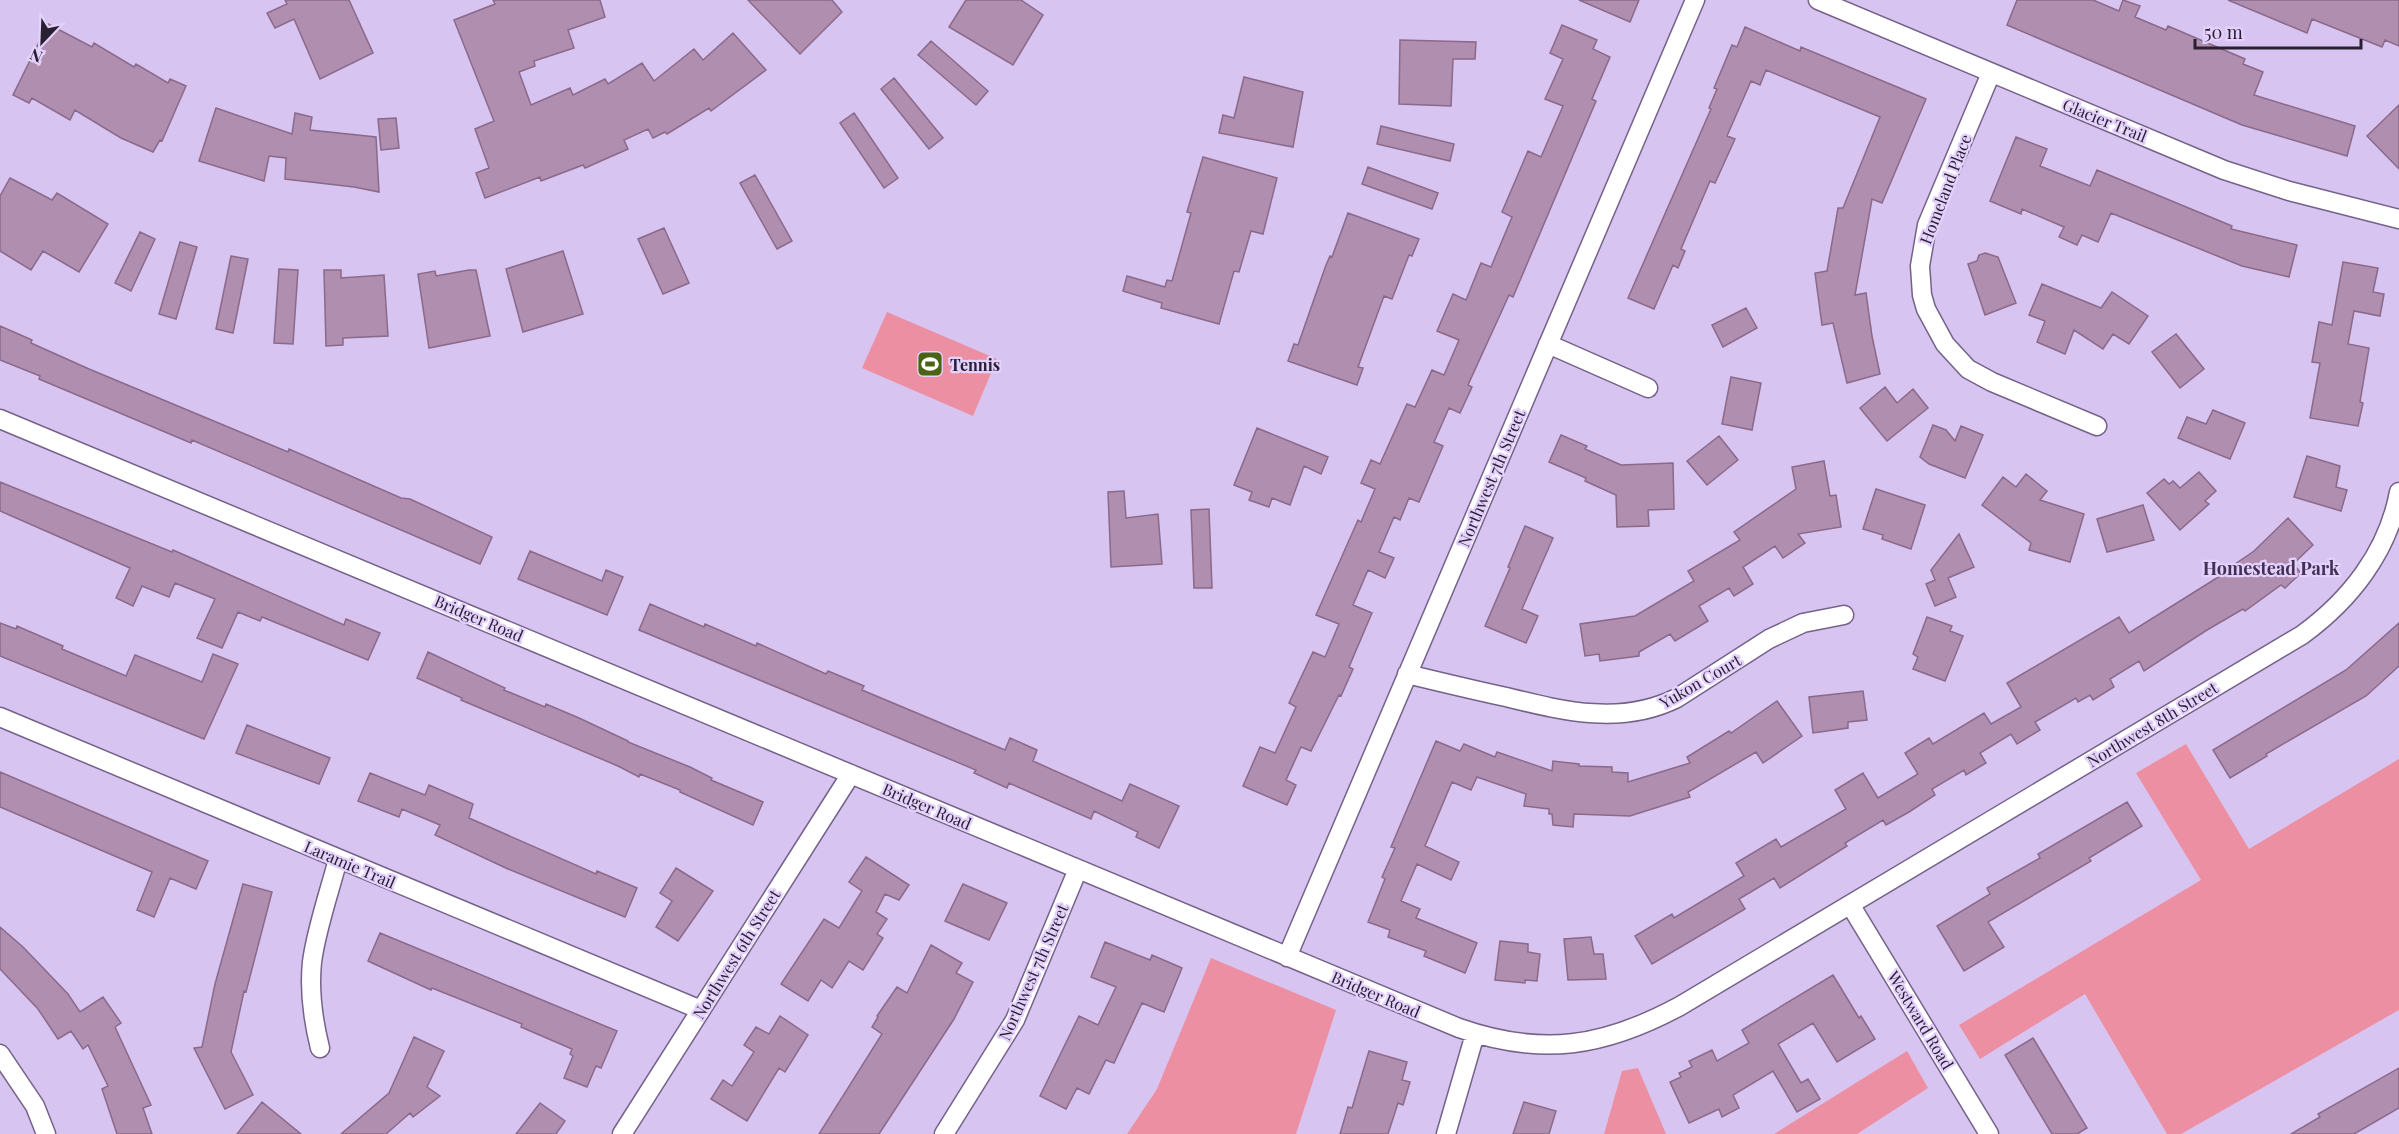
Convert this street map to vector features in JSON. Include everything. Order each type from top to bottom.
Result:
[{"type":"street","name":"Northwest 7th Street","points":[[1287,957],[1695,0]]},
{"type":"street","name":"Glacier Trail","points":[[1818,0],[2256,182],[2399,219]]},
{"type":"street","name":"Homeland Place","points":[[1991,73],[1927,225],[1920,266],[1922,295],[1926,309],[1945,344],[1968,369],[1992,382],[2097,426]]},
{"type":"street","points":[[1548,344],[1648,388]]},
{"type":"street","name":"Bridger Road","points":[[0,419],[1475,1034],[1503,1041],[1552,1045],[1617,1035],[1680,1006],[1851,906]]},
{"type":"street","name":"Northwest 8th Street","points":[[1851,906],[2302,635],[2326,617],[2350,593],[2370,566],[2393,518],[2399,492]]},
{"type":"street","name":"Yukon Court","points":[[1407,674],[1567,712],[1600,714],[1639,711],[1660,706],[1677,698],[1769,639],[1803,623],[1844,615]]},
{"type":"street","name":"Laramie Trail","points":[[0,717],[701,1010]]},
{"type":"street","name":"Northwest 6th Street","points":[[622,1134],[851,774]]},
{"type":"street","points":[[320,1048],[314,1023],[311,987],[312,960],[338,859]]},
{"type":"street","name":"Northwest 7th Street","points":[[944,1134],[1015,1020],[1078,869]]},
{"type":"street","name":"Westward Road","points":[[1851,906],[1989,1134]]},
{"type":"street","points":[[1446,1134],[1475,1034]]},
{"type":"street","points":[[0,1054],[35,1106],[46,1134]]},
{"type":"shaded area","name":"Tennis","points":[[887,312],[997,359],[973,416],[862,368]]},
{"type":"shaded area","points":[[2186,744],[2249,849],[2399,759],[2399,1010],[2181,1134],[2167,1134],[2085,994],[1980,1059],[1959,1025],[2201,880],[2136,773]]},
{"type":"shaded area","points":[[1211,958],[1336,1010],[1296,1134],[1127,1134],[1157,1089]]},
{"type":"shaded area","points":[[1907,1051],[1928,1088],[1857,1134],[1774,1134]]},
{"type":"shaded area","points":[[1638,1068],[1666,1134],[1604,1134],[1622,1071]]},
{"type":"building","points":[[285,0],[349,0],[373,53],[320,79],[294,19],[275,28],[267,13],[287,4]]},
{"type":"building","points":[[493,0],[600,0],[605,17],[568,30],[574,48],[534,61],[535,66],[519,72],[531,105],[570,88],[573,95],[605,79],[608,84],[642,63],[654,81],[694,49],[703,60],[733,33],[766,70],[711,111],[709,108],[667,134],[665,132],[653,138],[648,129],[624,140],[628,149],[585,168],[583,165],[541,181],[540,177],[485,198],[476,173],[489,168],[475,129],[494,121],[454,20],[495,4]]},
{"type":"building","points":[[748,0],[832,0],[842,12],[800,54]]},
{"type":"building","points":[[966,0],[1021,0],[1043,15],[1013,65],[949,27]]},
{"type":"building","points":[[1579,0],[1639,0],[1630,22]]},
{"type":"building","points":[[2017,0],[2093,0],[2119,11],[2123,0],[2140,6],[2135,17],[2166,30],[2168,26],[2245,59],[2243,64],[2263,72],[2254,95],[2355,126],[2347,156],[2242,125],[2007,25]]},
{"type":"building","points":[[2228,0],[2399,0],[2399,46],[2385,40],[2382,47],[2312,19],[2307,33]]},
{"type":"building","points":[[48,24],[92,47],[94,43],[134,67],[136,64],[168,83],[170,79],[186,86],[162,141],[160,140],[153,152],[121,138],[75,110],[70,120],[32,98],[29,103],[13,95]]},
{"type":"building","points":[[1562,25],[1597,40],[1593,49],[1610,57],[1592,99],[1596,101],[1513,297],[1509,295],[1468,385],[1472,387],[1460,413],[1449,408],[1434,442],[1443,446],[1419,502],[1409,498],[1400,520],[1394,517],[1379,552],[1394,558],[1385,578],[1368,570],[1353,605],[1372,613],[1349,667],[1353,669],[1311,751],[1301,747],[1286,780],[1296,785],[1287,805],[1243,786],[1260,747],[1275,753],[1296,707],[1289,703],[1313,652],[1325,657],[1339,624],[1316,615],[1358,520],[1361,522],[1375,489],[1361,483],[1371,460],[1380,464],[1407,404],[1415,407],[1432,370],[1444,375],[1459,340],[1437,331],[1453,294],[1466,300],[1481,263],[1491,267],[1512,217],[1502,212],[1528,151],[1541,157],[1563,106],[1545,99],[1563,59],[1550,53]]},
{"type":"building","points":[[1745,27],[1800,51],[1801,47],[1926,99],[1882,203],[1872,199],[1855,295],[1866,293],[1880,374],[1847,383],[1833,323],[1822,325],[1815,273],[1827,271],[1838,208],[1843,208],[1880,117],[1766,70],[1760,85],[1751,81],[1727,136],[1735,139],[1715,183],[1710,181],[1681,249],[1685,251],[1678,268],[1673,265],[1654,309],[1628,298],[1711,109],[1709,108],[1717,89],[1714,88],[1732,45],[1737,47]]},
{"type":"building","points":[[1400,40],[1476,42],[1475,59],[1453,59],[1451,106],[1399,104]]},
{"type":"building","points":[[931,41],[988,91],[976,105],[918,55]]},
{"type":"building","points":[[1244,77],[1303,92],[1293,147],[1219,133],[1223,115],[1234,118]]},
{"type":"building","points":[[894,78],[943,138],[929,149],[881,89]]},
{"type":"building","points":[[2399,105],[2399,169],[2367,136]]},
{"type":"building","points":[[216,108],[292,134],[295,113],[312,117],[310,130],[376,137],[379,192],[285,179],[286,158],[269,156],[264,181],[199,161]]},
{"type":"building","points":[[854,113],[898,178],[884,188],[840,123]]},
{"type":"building","points":[[396,118],[399,148],[381,150],[378,119]]},
{"type":"building","points":[[1381,126],[1454,144],[1450,161],[1377,144]]},
{"type":"building","points":[[2016,137],[2047,149],[2040,166],[2090,186],[2097,170],[2232,226],[2231,229],[2297,245],[2289,277],[2242,266],[2111,213],[2098,242],[2082,235],[2077,245],[2059,237],[2064,227],[2022,209],[2021,214],[1990,201]]},
{"type":"building","points":[[1203,157],[1277,178],[1263,234],[1251,231],[1239,272],[1234,271],[1219,324],[1161,308],[1162,303],[1123,291],[1127,276],[1165,287],[1167,280],[1172,281],[1191,213],[1187,212]]},
{"type":"building","points":[[1368,167],[1438,193],[1432,209],[1362,184]]},
{"type":"building","points":[[755,175],[792,241],[777,249],[740,183]]},
{"type":"building","points":[[10,178],[52,200],[57,193],[108,224],[79,272],[43,251],[31,270],[0,251],[0,196]]},
{"type":"building","points":[[1348,213],[1419,239],[1412,256],[1409,255],[1392,299],[1384,296],[1358,367],[1363,368],[1357,385],[1288,361],[1294,344],[1298,345],[1326,265],[1330,256],[1332,257]]},
{"type":"building","points":[[664,228],[689,283],[663,294],[638,239]]},
{"type":"building","points":[[140,232],[155,239],[131,291],[115,283]]},
{"type":"building","points":[[180,242],[197,247],[176,319],[159,314]]},
{"type":"building","points":[[563,251],[583,314],[523,332],[506,269]]},
{"type":"building","points":[[1985,253],[1998,257],[2016,303],[1985,315],[1968,264],[1977,261],[1979,255]]},
{"type":"building","points":[[231,256],[248,259],[233,333],[216,329]]},
{"type":"building","points":[[2343,262],[2378,268],[2373,292],[2384,294],[2380,316],[2354,311],[2348,344],[2369,348],[2358,426],[2310,418],[2320,363],[2312,362],[2319,322],[2332,325]]},
{"type":"building","points":[[279,269],[298,270],[293,344],[274,343]]},
{"type":"building","points":[[324,270],[341,270],[341,278],[384,275],[388,336],[343,338],[343,345],[326,346]]},
{"type":"building","points":[[476,270],[490,336],[429,348],[418,274],[435,271],[436,276]]},
{"type":"building","points":[[2042,284],[2101,308],[2112,292],[2148,316],[2129,344],[2113,334],[2103,349],[2074,330],[2065,354],[2037,342],[2045,321],[2029,315]]},
{"type":"building","points":[[1746,308],[1757,328],[1723,347],[1712,325]]},
{"type":"building","points":[[0,326],[32,340],[31,343],[89,369],[288,452],[289,449],[401,498],[410,499],[492,537],[480,564],[192,440],[191,443],[39,379],[40,376],[0,360]]},
{"type":"building","points":[[2176,334],[2204,369],[2180,388],[2152,352]]},
{"type":"building","points":[[1731,377],[1761,383],[1752,430],[1722,424]]},
{"type":"building","points":[[1885,387],[1897,403],[1913,389],[1928,408],[1887,441],[1860,408]]},
{"type":"building","points":[[2213,410],[2245,423],[2230,459],[2178,438],[2187,417],[2206,424]]},
{"type":"building","points":[[1933,425],[1946,430],[1955,441],[1961,426],[1983,435],[1965,478],[1929,464],[1920,457]]},
{"type":"building","points":[[1257,428],[1328,457],[1321,474],[1304,466],[1290,505],[1272,498],[1269,507],[1249,500],[1252,492],[1234,485]]},
{"type":"building","points":[[1561,435],[1621,465],[1673,463],[1674,509],[1648,510],[1649,526],[1617,527],[1616,495],[1585,481],[1586,478],[1549,462]]},
{"type":"building","points":[[1719,436],[1738,460],[1707,485],[1687,461]]},
{"type":"building","points":[[2307,456],[2340,466],[2336,487],[2347,490],[2341,511],[2294,497]]},
{"type":"building","points":[[1824,461],[1830,496],[1836,495],[1841,527],[1798,534],[1805,543],[1783,558],[1775,546],[1743,567],[1753,584],[1734,596],[1729,588],[1699,606],[1708,621],[1675,641],[1670,634],[1639,652],[1639,656],[1600,661],[1599,654],[1585,656],[1580,624],[1635,616],[1694,581],[1688,571],[1740,540],[1734,532],[1796,489],[1792,467]]},
{"type":"building","points":[[2199,472],[2216,491],[2205,501],[2209,504],[2180,530],[2147,493],[2164,479],[2169,484],[2173,481],[2180,488]]},
{"type":"building","points":[[2026,474],[2047,491],[2040,500],[2084,514],[2070,562],[2029,550],[2031,543],[1982,505],[2003,477],[2016,487]]},
{"type":"building","points":[[0,482],[172,552],[173,550],[344,625],[346,619],[380,633],[368,660],[262,617],[260,621],[238,612],[222,648],[197,638],[215,599],[175,583],[169,597],[142,586],[133,606],[116,598],[130,568],[0,511]]},
{"type":"building","points":[[1876,489],[1925,505],[1911,549],[1882,539],[1883,535],[1863,529]]},
{"type":"building","points":[[1124,491],[1126,518],[1158,514],[1162,564],[1111,567],[1108,492]]},
{"type":"building","points":[[2143,505],[2154,540],[2107,552],[2097,519]]},
{"type":"building","points":[[1209,509],[1212,588],[1194,588],[1191,510]]},
{"type":"building","points":[[2288,518],[2313,545],[2293,564],[2301,573],[2285,588],[2281,585],[2245,611],[2243,609],[2207,630],[2144,671],[2139,661],[2110,679],[2114,687],[2093,700],[2090,695],[2078,702],[2076,698],[2035,722],[2040,730],[2017,744],[2011,734],[1980,753],[1986,763],[1966,775],[1964,770],[1932,789],[1935,795],[1909,812],[1886,825],[1883,820],[1845,843],[1847,846],[1780,888],[1774,878],[1739,899],[1745,909],[1652,964],[1635,936],[1672,914],[1674,918],[1744,876],[1736,863],[1776,839],[1781,847],[1846,809],[1835,790],[1863,773],[1878,798],[1918,774],[1905,753],[1929,738],[1933,744],[1984,713],[1991,724],[2021,707],[2007,683],[2119,617],[2129,633],[2220,576],[2254,551]]},
{"type":"building","points":[[1525,526],[1553,538],[1522,609],[1538,616],[1526,643],[1485,626]]},
{"type":"building","points":[[1959,534],[1974,567],[1948,578],[1956,597],[1935,606],[1926,584],[1935,580],[1931,570]]},
{"type":"building","points":[[530,551],[602,581],[606,570],[623,577],[607,615],[518,579]]},
{"type":"building","points":[[650,604],[756,646],[757,643],[826,674],[828,671],[864,686],[862,690],[1005,750],[1010,738],[1037,750],[1033,761],[1122,801],[1130,784],[1179,806],[1159,848],[1136,837],[1138,832],[1094,811],[1091,819],[1009,783],[1007,788],[974,773],[976,770],[639,630]]},
{"type":"building","points":[[1927,617],[1952,626],[1950,631],[1963,636],[1945,681],[1913,669],[1918,657],[1913,654]]},
{"type":"building","points":[[0,623],[16,629],[17,626],[63,646],[62,649],[126,676],[135,655],[202,682],[213,654],[238,664],[204,739],[0,656]]},
{"type":"building","points":[[2399,623],[2399,666],[2366,696],[2266,754],[2267,756],[2230,778],[2213,750],[2346,670]]},
{"type":"building","points":[[428,652],[505,688],[504,690],[579,718],[763,802],[753,825],[680,792],[680,790],[640,774],[639,777],[461,700],[462,698],[417,678]]},
{"type":"building","points":[[1863,691],[1867,720],[1848,722],[1848,728],[1813,733],[1809,697]]},
{"type":"building","points":[[1777,701],[1802,736],[1763,763],[1756,752],[1688,792],[1690,797],[1630,816],[1574,814],[1573,827],[1553,825],[1549,809],[1524,806],[1526,794],[1477,777],[1471,790],[1452,782],[1425,846],[1459,862],[1451,880],[1417,864],[1401,901],[1420,909],[1416,918],[1477,943],[1465,973],[1424,956],[1426,951],[1388,937],[1390,930],[1368,922],[1385,879],[1382,877],[1395,848],[1391,847],[1436,741],[1460,751],[1464,744],[1495,757],[1497,752],[1552,771],[1553,761],[1579,764],[1579,766],[1612,767],[1612,772],[1628,773],[1628,782],[1690,763],[1687,757],[1729,731],[1731,733]]},
{"type":"building","points":[[247,725],[330,758],[319,784],[236,753]]},
{"type":"building","points":[[0,772],[208,861],[196,889],[170,878],[154,917],[137,910],[152,872],[0,807]]},
{"type":"building","points":[[370,773],[425,795],[429,785],[473,804],[469,818],[596,874],[597,871],[637,888],[625,917],[508,869],[435,835],[440,825],[402,809],[399,817],[358,801]]},
{"type":"building","points":[[2127,802],[2142,826],[2089,858],[2091,861],[1988,922],[2004,947],[1964,971],[1937,926],[1990,894],[1987,888],[2040,858],[2038,854]]},
{"type":"building","points":[[866,857],[909,885],[899,900],[885,894],[876,912],[887,919],[877,934],[883,938],[863,970],[849,961],[832,988],[821,980],[808,1001],[781,984],[824,919],[839,928],[862,891],[849,882]]},
{"type":"building","points":[[676,868],[713,891],[678,941],[656,927],[672,901],[660,893]]},
{"type":"building","points":[[243,884],[272,892],[246,992],[244,991],[231,1052],[253,1095],[225,1109],[194,1048],[202,1047],[215,984]]},
{"type":"building","points":[[963,884],[1007,903],[989,940],[945,921]]},
{"type":"building","points":[[0,927],[23,947],[68,994],[80,1012],[103,997],[121,1023],[115,1027],[151,1105],[143,1108],[152,1134],[117,1134],[102,1089],[108,1086],[88,1045],[83,1049],[71,1031],[58,1039],[38,1009],[0,969]]},
{"type":"building","points":[[380,933],[617,1031],[601,1068],[596,1066],[587,1087],[564,1078],[573,1056],[570,1054],[572,1049],[521,1027],[522,1024],[432,988],[431,990],[368,961]]},
{"type":"building","points":[[1591,937],[1594,954],[1603,954],[1606,979],[1568,980],[1564,939]]},
{"type":"building","points":[[1500,941],[1528,944],[1528,952],[1540,954],[1537,981],[1525,980],[1525,983],[1495,980]]},
{"type":"building","points":[[1105,942],[1150,960],[1152,955],[1182,968],[1164,1012],[1142,1003],[1114,1063],[1106,1060],[1089,1094],[1077,1088],[1066,1109],[1040,1096],[1079,1016],[1098,1025],[1116,987],[1091,977]]},
{"type":"building","points":[[931,945],[962,963],[956,973],[973,982],[954,1019],[879,1134],[819,1134],[882,1034],[872,1027],[877,1016],[897,987],[907,993]]},
{"type":"building","points":[[1833,975],[1859,1018],[1861,1016],[1875,1039],[1837,1062],[1813,1023],[1778,1044],[1801,1083],[1808,1079],[1820,1099],[1797,1112],[1773,1071],[1733,1095],[1739,1108],[1722,1117],[1719,1109],[1689,1123],[1670,1082],[1681,1077],[1679,1073],[1692,1067],[1689,1061],[1712,1050],[1717,1061],[1749,1043],[1742,1030]]},
{"type":"building","points":[[780,1016],[808,1035],[785,1072],[779,1068],[747,1121],[711,1099],[723,1080],[732,1086],[754,1052],[744,1045],[756,1027],[769,1034]]},
{"type":"building","points":[[414,1037],[444,1051],[427,1087],[440,1096],[413,1117],[410,1113],[386,1134],[341,1134],[389,1093]]},
{"type":"building","points":[[2033,1038],[2087,1128],[2077,1134],[2052,1134],[2005,1055]]},
{"type":"building","points":[[1369,1051],[1407,1062],[1402,1080],[1410,1082],[1403,1105],[1398,1103],[1388,1134],[1340,1134],[1348,1107],[1352,1108]]},
{"type":"building","points":[[2399,1068],[2399,1108],[2354,1134],[2291,1134],[2320,1117],[2318,1114]]},
{"type":"building","points":[[262,1102],[301,1134],[237,1134]]},
{"type":"building","points":[[1524,1102],[1556,1111],[1549,1134],[1513,1134]]},
{"type":"building","points":[[540,1103],[565,1121],[556,1134],[516,1134]]},
{"type":"place","name":"Tennis","points":[[930,364]]},
{"type":"district","name":"Homestead Park","points":[[2271,568]]}]
